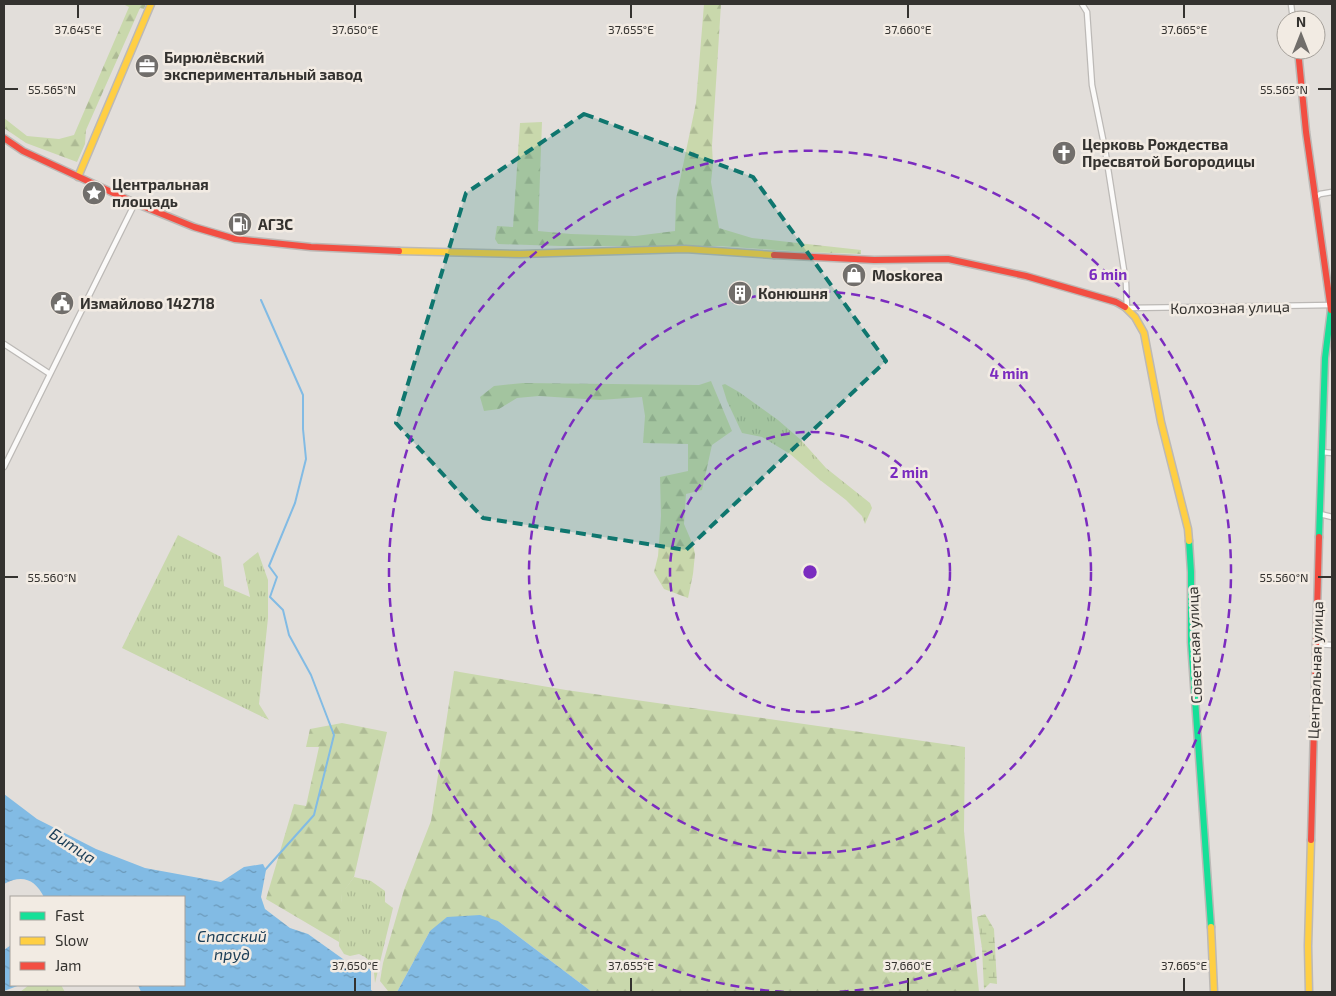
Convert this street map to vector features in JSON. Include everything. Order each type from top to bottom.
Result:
[{"type":"street","points":[[4,138],[23,152],[78,177],[151,4]]},
{"type":"street","points":[[1082,5],[1087,12],[1092,85],[1105,149],[1126,283],[1127,308]]},
{"type":"street","name":"Центральная улица","points":[[1299,60],[1306,132],[1332,306],[1325,358],[1315,644],[1308,992]]},
{"type":"street","name":"Советская улица","points":[[78,177],[135,203],[214,234],[274,244],[423,252],[520,254],[685,249],[808,258],[874,260],[941,258],[998,269],[1116,302],[1127,308],[1142,327],[1160,413],[1188,529],[1192,572],[1191,642],[1213,951],[1214,992]]},
{"type":"street","points":[[1316,197],[1320,194],[1332,192]]},
{"type":"street","points":[[4,468],[135,203]]},
{"type":"street","name":"Колхозная улица","points":[[1127,308],[1332,306]]},
{"type":"street","points":[[4,344],[50,374]]},
{"type":"street","points":[[1322,452],[1332,452]]},
{"type":"street","points":[[1320,514],[1332,517]]},
{"type":"street","points":[[1315,644],[1332,645]]},
{"type":"highlighted area","points":[[584,114],[753,177],[886,361],[686,550],[483,518],[396,423],[466,193]]},
{"type":"green space","points":[[123,4],[146,4],[144,9],[140,8],[86,130],[85,144],[77,162],[26,143],[4,128],[4,118],[27,136],[59,139],[74,135],[129,7]]},
{"type":"green space","points":[[704,4],[721,4],[711,182],[719,228],[752,238],[861,250],[861,254],[719,246],[498,244],[495,239],[497,226],[513,227],[520,123],[542,122],[538,231],[635,236],[675,231],[676,199],[696,103]]},
{"type":"green space","points":[[711,381],[732,431],[712,445],[702,490],[686,494],[684,524],[695,554],[688,598],[664,589],[654,572],[658,556],[661,516],[660,477],[688,471],[688,444],[643,443],[645,416],[642,397],[600,400],[539,396],[517,398],[499,409],[484,411],[480,397],[494,386],[523,383],[699,385]]},
{"type":"green space","points":[[725,384],[778,420],[801,440],[826,468],[870,503],[872,508],[865,524],[862,516],[846,500],[790,454],[762,437],[742,433],[727,401],[722,385]]},
{"type":"green space","points":[[178,535],[221,557],[224,586],[250,597],[243,564],[258,552],[268,580],[268,618],[259,704],[269,720],[122,648]]},
{"type":"green space","points":[[454,671],[566,690],[965,747],[964,831],[979,992],[592,992],[498,921],[430,931],[397,992],[388,991],[380,981],[383,963],[404,890],[431,821]]},
{"type":"green space","points":[[342,723],[387,732],[354,877],[342,894],[339,942],[266,899],[294,804],[306,806],[319,747],[306,747],[310,729]]},
{"type":"green space","points":[[354,877],[371,881],[385,891],[385,902],[393,908],[375,983],[370,962],[359,954],[350,956],[344,954],[339,946],[342,893]]},
{"type":"green space","points":[[985,914],[994,929],[997,984],[990,983],[984,989],[982,948],[977,917]]},
{"type":"green space","points":[[28,986],[62,986],[65,992],[20,992]]},
{"type":"water","name":"Спасский пруд","points":[[4,794],[37,819],[96,849],[145,868],[221,882],[244,867],[263,864],[266,870],[261,897],[265,909],[290,928],[308,934],[350,964],[366,965],[371,971],[371,990],[374,992],[141,992],[138,986],[185,986],[185,896],[43,896],[32,882],[27,880],[17,879],[4,884]]},
{"type":"water","points":[[480,915],[498,921],[592,992],[397,992],[430,931],[447,917]]},
{"type":"water","points":[[10,946],[10,986],[17,986],[4,991],[4,950]]},
{"type":"waterway","points":[[261,300],[303,395],[303,429],[306,459],[295,503],[269,566],[277,577],[270,597],[283,610],[289,635],[311,675],[334,735],[314,815],[264,871]]},
{"type":"traffic: fast","points":[[1319,537],[1325,358],[1331,310]]},
{"type":"traffic: fast","points":[[1189,541],[1191,642],[1211,927]]},
{"type":"traffic: slow","points":[[78,177],[151,4]]},
{"type":"traffic: slow","points":[[399,251],[520,254],[685,249],[774,255]]},
{"type":"traffic: slow","points":[[1125,307],[1135,317],[1144,333],[1161,422],[1188,529],[1189,541]]},
{"type":"traffic: slow","points":[[1309,992],[1308,946],[1311,840]]},
{"type":"traffic: slow","points":[[1211,927],[1214,992]]},
{"type":"traffic: jam","points":[[1299,60],[1306,132],[1331,310]]},
{"type":"traffic: jam","points":[[4,138],[23,151],[135,203],[194,227],[235,239],[311,247],[399,251]]},
{"type":"traffic: jam","points":[[774,255],[874,260],[948,259],[1026,276],[1116,302],[1125,307]]},
{"type":"traffic: jam","points":[[1311,840],[1319,537]]},
{"type":"place","name":"Бирюлёвский экспериментальный завод","points":[[147,66]]},
{"type":"place","name":"Церковь Рождества Пресвятой Богородицы","points":[[1064,153]]},
{"type":"place","name":"Центральная площадь","points":[[94,193]]},
{"type":"place","name":"АГЗС","points":[[240,224]]},
{"type":"place","name":"Moskorea","points":[[854,275]]},
{"type":"place","name":"Конюшня","points":[[740,293]]},
{"type":"place","name":"Измайлово 142718","points":[[62,303]]},
{"type":"water label","name":"Битца","points":[[73,845]]}]
